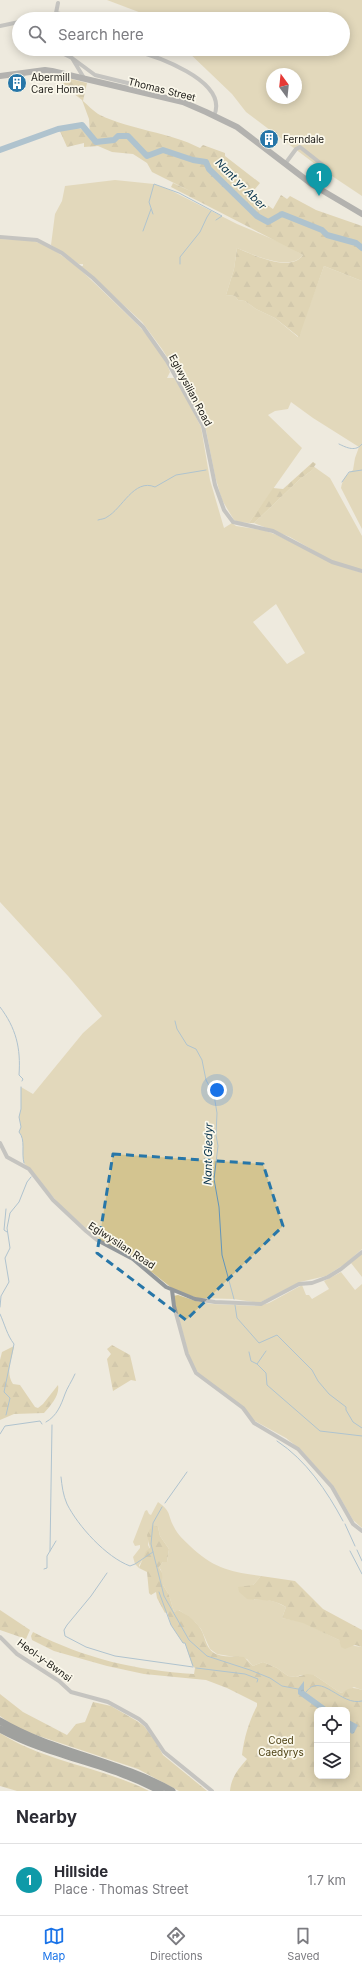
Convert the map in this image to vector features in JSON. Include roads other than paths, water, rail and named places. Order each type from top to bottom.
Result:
[{"type":"highway","points":[[0,1721],[38,1740],[132,1772],[172,1791]]},
{"type":"highway","points":[[0,1728],[37,1747],[125,1776],[160,1791]]},
{"type":"main road","name":"Thomas Street","points":[[0,76],[45,70],[183,102],[237,127],[313,185],[362,214]]},
{"type":"street","points":[[56,12],[58,3]]},
{"type":"street","points":[[0,26],[12,23]]},
{"type":"street","points":[[68,56],[95,75],[148,88],[156,96]]},
{"type":"street","points":[[150,56],[193,74],[212,95],[216,104],[214,116]]},
{"type":"street","points":[[72,58],[85,80]]},
{"type":"street","points":[[285,164],[296,149],[300,147],[324,166]]},
{"type":"street","name":"Eglwysilian Road","points":[[0,238],[37,240],[62,253],[93,278],[143,327],[167,361],[203,426],[215,485],[224,510],[233,522],[273,531],[332,562],[362,571]]},
{"type":"street","name":"Eglwysilan Road","points":[[0,1143],[8,1157],[29,1169],[57,1204],[86,1231],[97,1240],[134,1259],[172,1290]]},
{"type":"street","points":[[362,1252],[341,1269],[328,1277],[312,1283],[299,1284],[261,1304],[255,1305],[237,1302],[205,1301],[172,1290],[173,1302],[187,1354],[196,1373],[243,1408],[254,1423],[298,1449],[332,1487],[349,1518],[362,1531]]},
{"type":"street","name":"Heol-y-Bwnsi","points":[[0,1637],[17,1654],[59,1681],[70,1692],[108,1702],[139,1719],[146,1725],[164,1752],[212,1791]]},
{"type":"water","points":[[304,1681],[304,1691],[326,1707],[316,1707],[298,1694],[298,1689]]},
{"type":"water","points":[[350,1721],[358,1725],[352,1734],[350,1732]]},
{"type":"waterway","name":"Nant yr Aber","points":[[0,150],[58,129],[82,125],[96,142],[114,140],[118,136],[128,136],[147,156],[163,150],[193,160],[206,162],[209,169],[257,216],[268,222],[282,214],[322,230],[327,235],[356,243],[362,248]]},
{"type":"waterway","points":[[153,214],[149,202],[154,184],[179,193],[222,216],[216,220]]},
{"type":"waterway","points":[[143,231],[151,209]]},
{"type":"waterway","points":[[180,264],[180,257],[200,232],[211,211]]},
{"type":"waterway","points":[[339,444],[354,449],[362,444]]},
{"type":"waterway","points":[[98,520],[113,513],[135,490],[141,487],[148,485],[155,487],[176,475],[206,470]]},
{"type":"waterway","points":[[342,482],[349,472],[362,470]]},
{"type":"waterway","points":[[0,1007],[14,1031],[18,1047],[19,1075],[23,1079],[22,1081]]},
{"type":"waterway","name":"Nant Gledyr","points":[[175,1021],[177,1029],[187,1045],[196,1049],[202,1060],[206,1080],[214,1095],[217,1113],[216,1135],[218,1146],[214,1179],[219,1207],[222,1255],[234,1299]]},
{"type":"waterway","points":[[21,1087],[21,1109],[19,1117],[21,1127],[19,1132],[23,1143],[24,1163]]},
{"type":"waterway","points":[[0,1307],[1,1296],[9,1282],[5,1258],[10,1248],[7,1228],[10,1213],[19,1202],[27,1182],[31,1177]]},
{"type":"waterway","points":[[6,1209],[4,1230],[7,1232]]},
{"type":"waterway","name":"Nant Gledyr","points":[[235,1305],[237,1318],[259,1343],[277,1335],[312,1370],[318,1381],[329,1394],[346,1407],[346,1410],[353,1422],[362,1428]]},
{"type":"waterway","points":[[0,1314],[14,1344],[4,1392],[10,1398],[6,1415]]},
{"type":"waterway","points":[[266,1351],[257,1364],[266,1373],[267,1385],[320,1431],[362,1436]]},
{"type":"waterway","points":[[249,1352],[251,1361],[257,1364]]},
{"type":"waterway","points":[[46,1422],[50,1420],[58,1410],[75,1374]]},
{"type":"waterway","points":[[0,1434],[5,1426],[40,1421],[42,1424]]},
{"type":"waterway","points":[[50,1551],[52,1425]]},
{"type":"waterway","points":[[277,1441],[297,1457],[315,1477],[343,1521]]},
{"type":"waterway","points":[[165,1503],[187,1472]]},
{"type":"waterway","points":[[61,1477],[67,1504],[72,1513],[85,1531],[102,1548],[121,1562],[130,1566],[153,1552]]},
{"type":"waterway","points":[[162,1507],[153,1523],[151,1544],[164,1596],[189,1640],[207,1656],[250,1670],[270,1678],[282,1686],[298,1689]]},
{"type":"waterway","points":[[345,1524],[355,1546]]},
{"type":"waterway","points":[[44,1569],[47,1568],[47,1556],[56,1541]]},
{"type":"waterway","points":[[357,1550],[362,1561]]},
{"type":"waterway","points":[[350,1551],[362,1574]]},
{"type":"waterway","points":[[107,1573],[91,1596],[67,1625],[64,1630],[65,1636],[86,1647],[115,1656],[193,1667]]},
{"type":"waterway","points":[[159,1592],[171,1625],[183,1643],[185,1643],[193,1666]]},
{"type":"waterway","points":[[196,1668],[245,1674],[258,1679],[257,1682]]},
{"type":"waterway","points":[[306,1692],[312,1687],[318,1685],[325,1687],[346,1699],[362,1701]]},
{"type":"place","name":"Abermill Care Home","points":[[17,83]]},
{"type":"place","name":"Ferndale","points":[[269,139]]},
{"type":"place","name":"Hillside","points":[[319,196]]},
{"type":"park label","name":"Coed Caedyrys","points":[[281,1746]]}]
